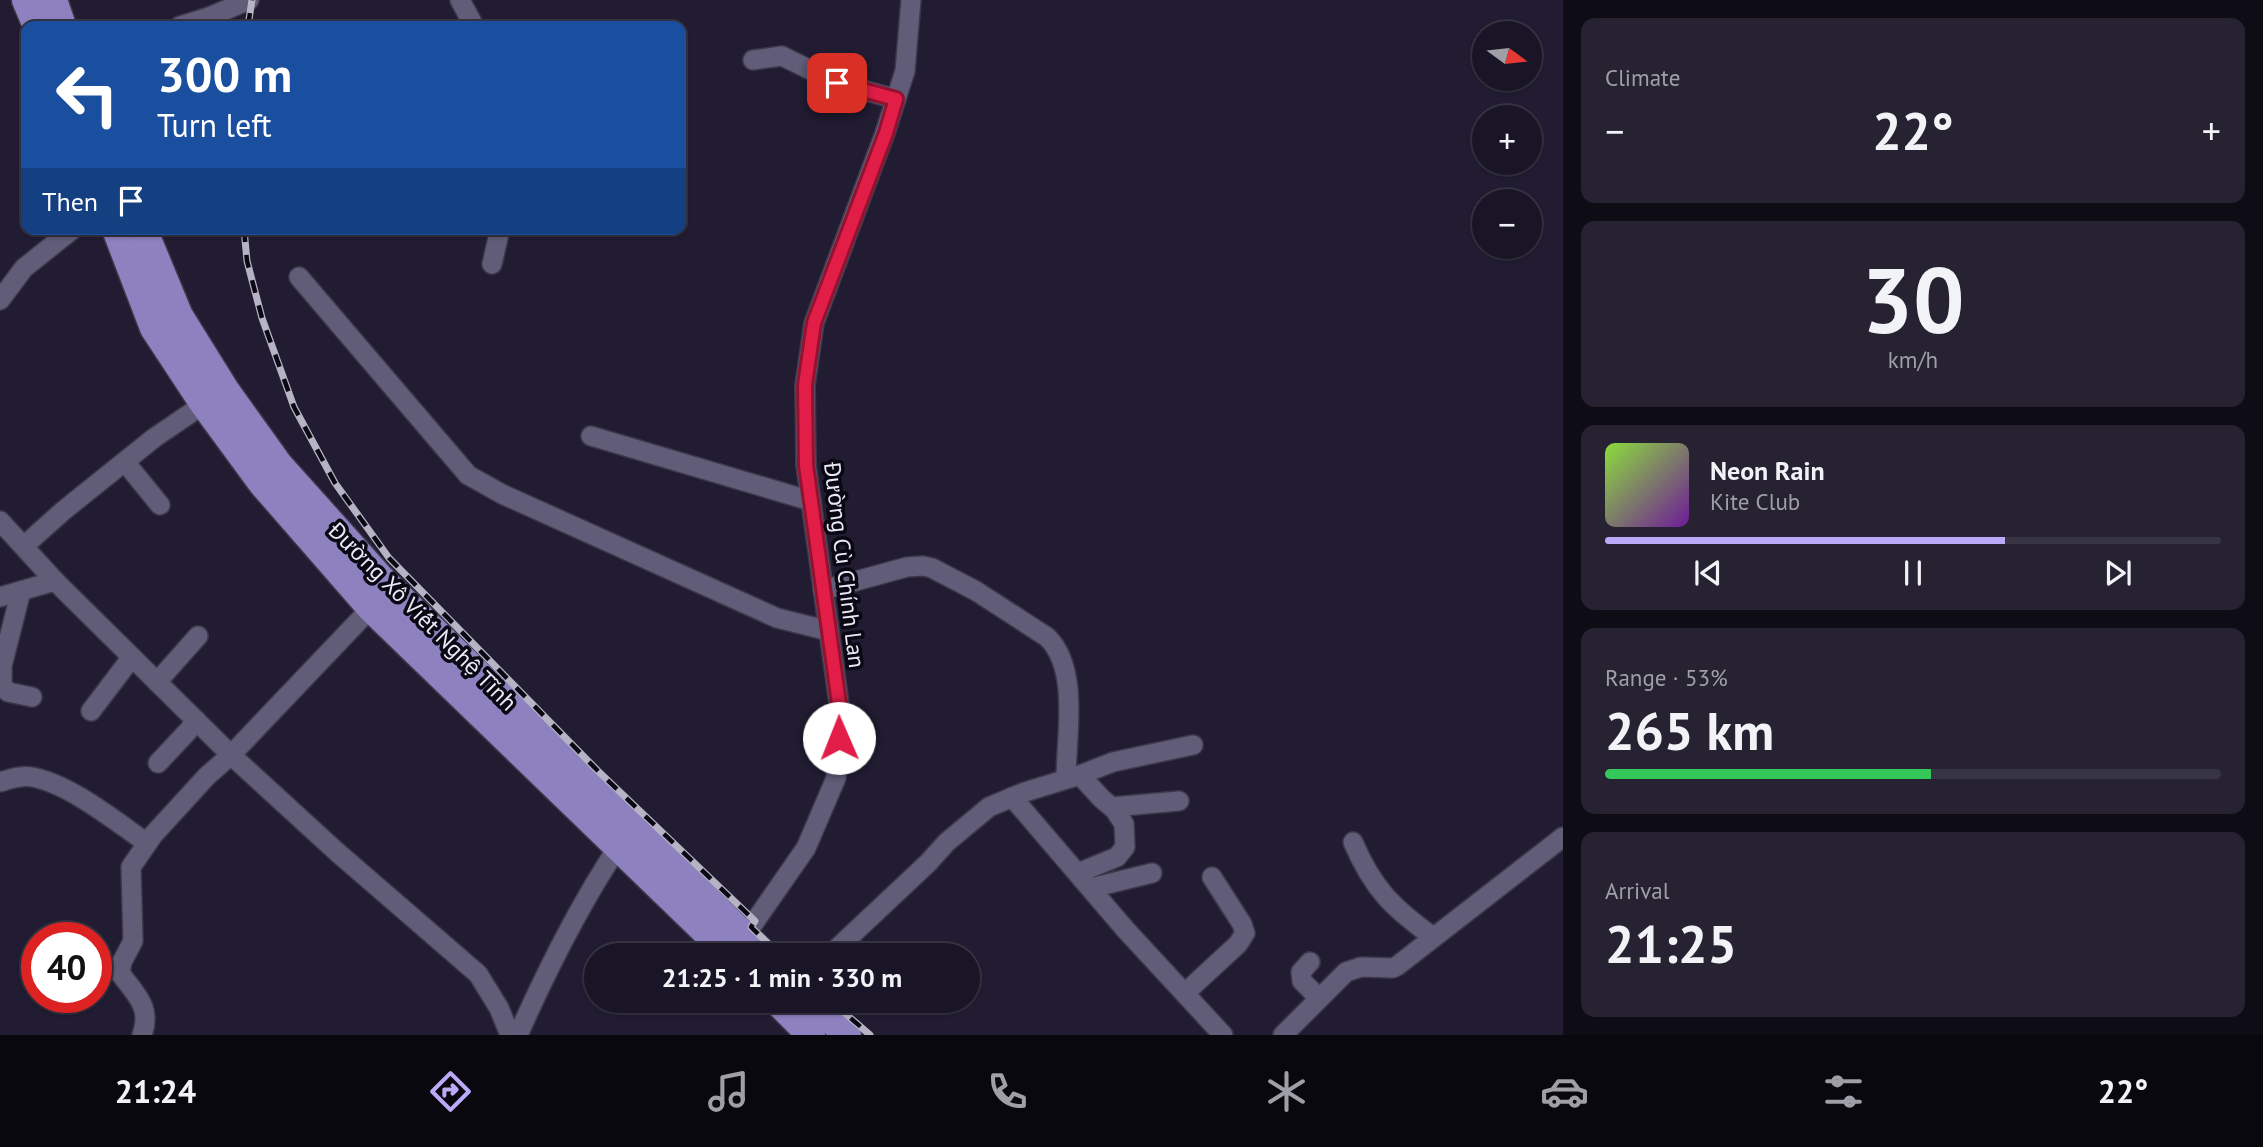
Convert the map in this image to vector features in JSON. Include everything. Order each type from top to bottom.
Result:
[{"type":"highway","points":[[26,0],[35,21]]},
{"type":"highway","points":[[52,0],[60,21]]},
{"type":"highway","name":"Đường Xô Viết Nghệ Tĩnh","points":[[118,235],[154,328],[204,404],[262,483],[371,608],[618,846],[729,943]]},
{"type":"highway","name":"Đường Xô Viết Nghệ Tĩnh","points":[[145,235],[179,316],[225,390],[278,464],[382,579],[730,943]]},
{"type":"highway","points":[[793,1013],[811,1035]]},
{"type":"highway","points":[[824,1013],[847,1035]]},
{"type":"street","points":[[196,21],[249,0]]},
{"type":"street","points":[[460,0],[471,21]]},
{"type":"street","name":"Đường Cù Chính Lan","points":[[737,943],[806,848],[836,778],[841,718],[806,465],[805,385],[814,323],[886,133],[905,71],[911,0]]},
{"type":"street","points":[[752,60],[782,56],[837,83],[896,99]]},
{"type":"street","points":[[0,300],[24,268],[65,235]]},
{"type":"street","points":[[492,264],[499,235]]},
{"type":"street","points":[[299,277],[468,475],[502,494],[777,618],[829,631]]},
{"type":"street","points":[[24,546],[62,511],[154,438],[204,404]]},
{"type":"street","points":[[591,436],[811,501]]},
{"type":"street","points":[[125,462],[160,505]]},
{"type":"street","points":[[0,521],[55,581],[231,755],[337,852],[478,974],[495,1000],[510,1035]]},
{"type":"street","points":[[823,590],[907,567],[932,568],[976,591],[1055,645],[1066,677],[1073,777],[1112,807],[1124,824],[1123,851],[1084,880]]},
{"type":"street","points":[[0,597],[55,581]]},
{"type":"street","points":[[21,591],[2,666],[2,685],[8,692],[32,697]]},
{"type":"street","points":[[142,1035],[146,1019],[145,1009],[120,973],[122,962],[132,942],[131,867],[147,843],[207,776],[231,755],[371,608]]},
{"type":"street","points":[[158,682],[198,636]]},
{"type":"street","points":[[92,711],[132,657]]},
{"type":"street","points":[[158,763],[196,720]]},
{"type":"street","points":[[843,943],[955,835],[989,807],[1122,759],[1192,746]]},
{"type":"street","points":[[0,782],[32,777],[65,789],[147,843]]},
{"type":"street","points":[[1012,797],[1223,1035]]},
{"type":"street","points":[[1112,807],[1179,801]]},
{"type":"street","points":[[1283,1035],[1346,972],[1362,967],[1393,968],[1563,837]]},
{"type":"street","points":[[1353,842],[1364,868],[1383,895],[1433,937]]},
{"type":"street","points":[[518,1035],[546,977],[618,846]]},
{"type":"street","points":[[1084,880],[1152,873]]},
{"type":"street","points":[[1185,993],[1238,944],[1245,933],[1242,923],[1212,877]]},
{"type":"street","points":[[1310,962],[1301,972],[1302,981],[1320,998]]},
{"type":"railway","points":[[249,21],[252,0]]},
{"type":"railway","points":[[245,235],[247,261],[262,318],[294,407],[335,483],[389,558],[598,771],[755,921],[751,927],[768,943]]},
{"type":"railway","points":[[845,1013],[870,1035]]},
{"type":"route","points":[[837,83],[896,99],[886,133],[814,323],[805,385],[806,465],[841,718],[839,738]]}]
